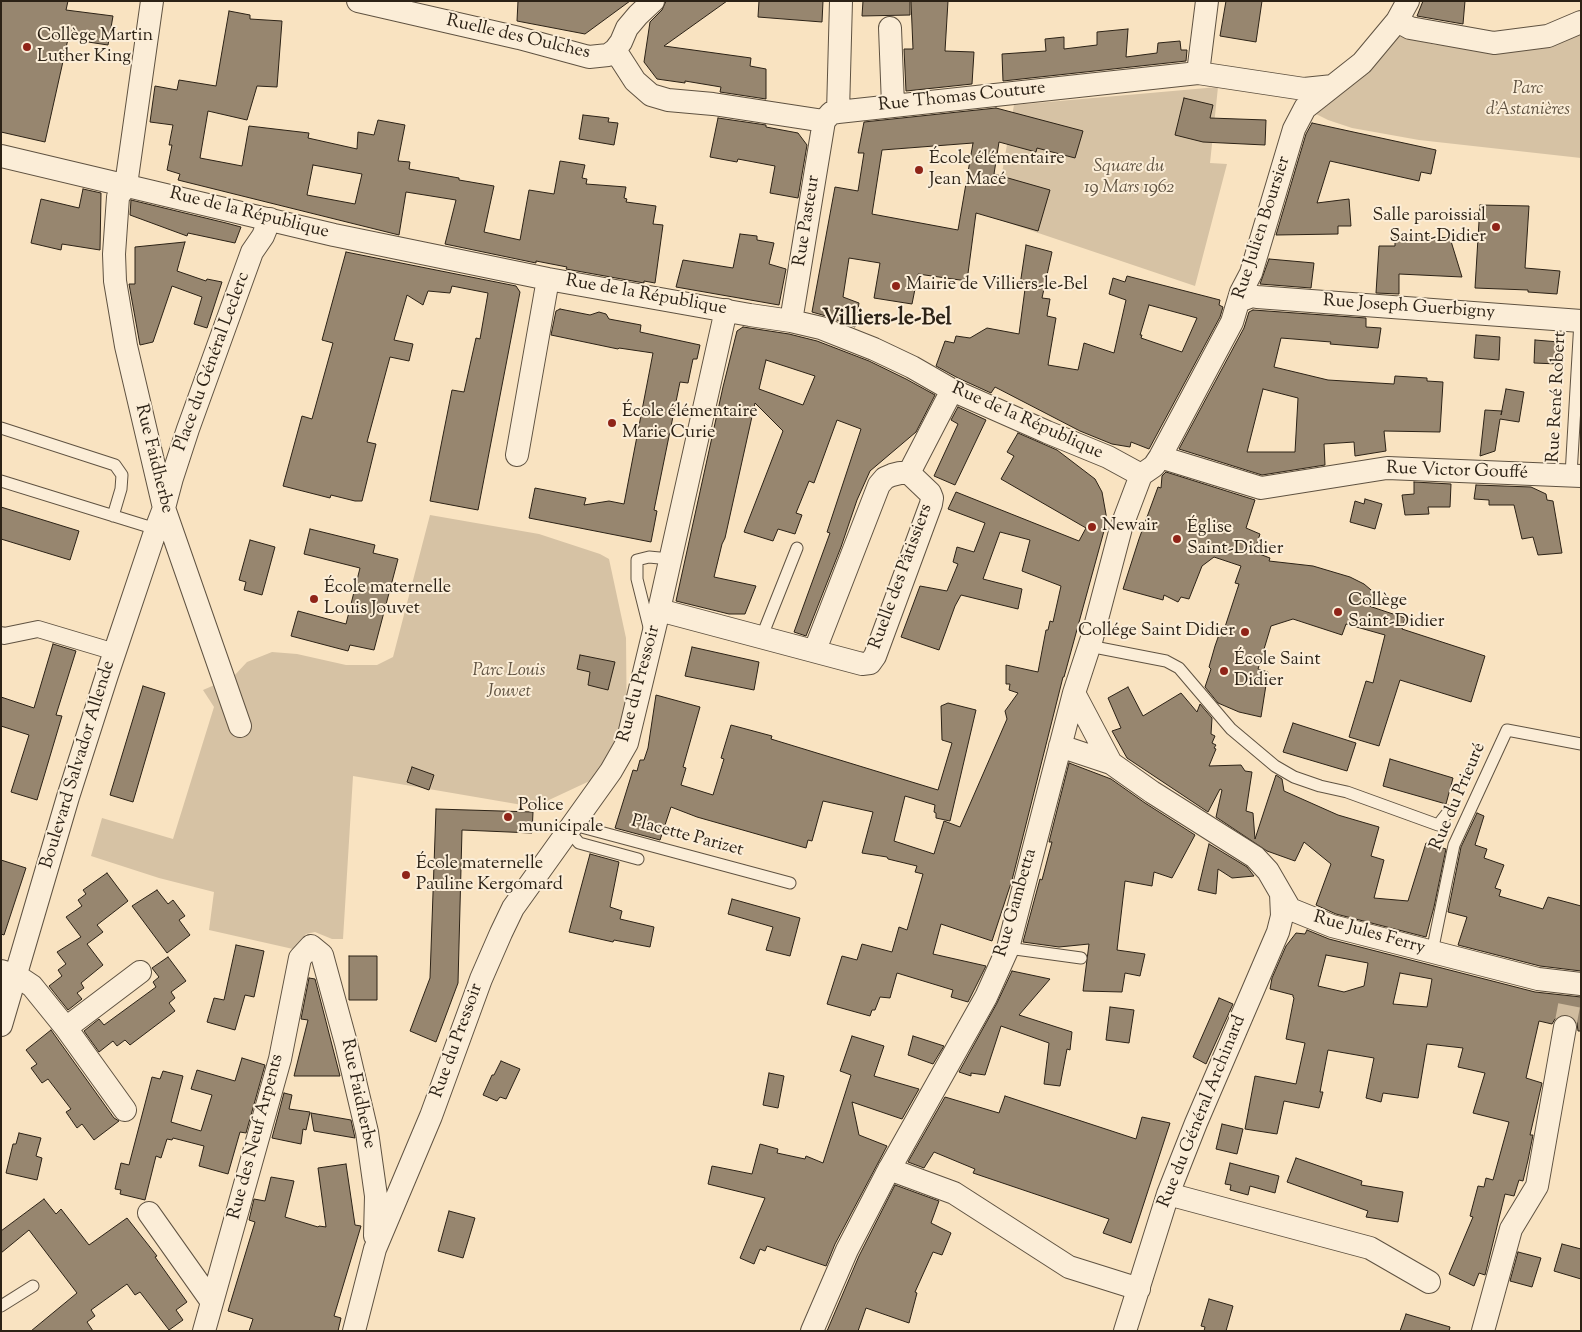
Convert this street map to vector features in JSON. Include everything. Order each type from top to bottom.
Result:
[{"type":"street","name":"Rue Faidherbe","points":[[152,1],[126,185],[118,196],[114,254],[115,282],[160,519],[240,726]]},
{"type":"street","name":"Ruelle des Oulches","points":[[358,1],[519,38],[589,57],[608,55],[615,50],[622,42],[627,28],[653,1]]},
{"type":"street","name":"Rue Pasteur","points":[[792,320],[831,116],[841,1]]},
{"type":"street","points":[[1198,73],[1207,1]]},
{"type":"street","name":"Rue Julien Boursier","points":[[1141,475],[1154,466],[1160,457],[1232,322],[1241,292],[1251,273],[1294,129],[1305,108],[1362,63],[1397,21],[1408,1]]},
{"type":"street","points":[[1397,21],[1410,28],[1494,43],[1548,36],[1581,22]]},
{"type":"street","points":[[890,28],[893,105]]},
{"type":"street","name":"Rue Thomas Couture","points":[[615,50],[635,81],[650,95],[668,100],[831,116],[893,105],[1198,73],[1304,89],[1334,86]]},
{"type":"street","name":"Rue de la République","points":[[1,156],[334,235],[548,278],[792,320],[821,328],[874,349],[912,367],[952,390],[1108,457],[1141,475]]},
{"type":"street","name":"Place du Général Leclerc","points":[[160,519],[188,429],[252,252],[263,236],[270,219]]},
{"type":"street","points":[[517,455],[548,278]]},
{"type":"street","name":"Rue Joseph Guerbigny","points":[[1239,301],[1252,296],[1580,321]]},
{"type":"street","name":"Rue du Pressoir","points":[[354,1331],[375,1249],[431,1116],[481,979],[501,933],[514,908],[611,771],[627,743],[659,610],[726,310]]},
{"type":"street","points":[[815,650],[879,485],[885,478],[892,475],[909,473],[952,390]]},
{"type":"street","name":"Rue Victor Gouffé","points":[[1160,457],[1262,488],[1387,468],[1576,476]]},
{"type":"street","name":"Ruelle des Pâtissiers","points":[[659,610],[862,664],[870,663],[875,656],[931,504],[932,498],[930,493],[909,473]]},
{"type":"street","name":"Rue Gambetta","points":[[812,1331],[847,1250],[889,1169],[981,1005],[1008,948],[1074,693],[1089,646],[1121,528],[1141,475]]},
{"type":"street","name":"Boulevard Salvador Allende","points":[[1,1025],[9,974],[160,519]]},
{"type":"street","points":[[1,635],[38,629],[105,649]]},
{"type":"street","name":"Rue Jules Ferry","points":[[1074,693],[1110,763],[1152,792],[1256,857],[1268,871],[1290,909],[1332,926],[1575,988]]},
{"type":"street","points":[[1060,746],[1110,763]]},
{"type":"street","name":"Rue du Général Archinard","points":[[1125,1331],[1168,1194],[1196,1123],[1278,932],[1282,916],[1281,894]]},
{"type":"street","name":"Rue Faidherbe","points":[[312,946],[322,954],[367,1132],[376,1196],[375,1249]]},
{"type":"street","name":"Rue des Neuf Arpents","points":[[204,1331],[280,1059],[300,958],[312,946]]},
{"type":"street","points":[[66,1028],[140,972]]},
{"type":"street","points":[[9,974],[32,986],[66,1028],[125,1110]]},
{"type":"street","points":[[1485,1323],[1511,1229],[1536,1186],[1564,1027]]},
{"type":"street","points":[[889,1169],[954,1193],[1068,1267],[1139,1289]]},
{"type":"street","points":[[1168,1194],[1370,1248],[1430,1282]]},
{"type":"street","points":[[149,1214],[212,1302]]},
{"type":"lane","name":"Rue René Robert","points":[[1576,476],[1580,321]]},
{"type":"lane","points":[[1,428],[115,465],[122,475],[121,489],[113,516]]},
{"type":"lane","points":[[1,481],[113,516],[160,519]]},
{"type":"lane","points":[[762,636],[797,548]]},
{"type":"lane","points":[[652,637],[637,578],[637,560],[648,557],[670,559]]},
{"type":"lane","points":[[1089,646],[1166,661],[1179,668],[1231,729],[1275,766],[1294,777],[1320,786],[1347,792],[1438,825],[1449,810]]},
{"type":"lane","name":"Rue du Prieuré","points":[[1432,952],[1454,845],[1507,730],[1581,744]]},
{"type":"lane","points":[[571,828],[579,843],[638,859]]},
{"type":"lane","name":"Placette Parizet","points":[[571,828],[790,883]]},
{"type":"lane","points":[[1008,948],[1081,958]]},
{"type":"lane","points":[[1,1306],[33,1286]]},
{"type":"green space","name":"Parc d'Astanières","points":[[1581,30],[1581,158],[1419,140],[1352,128],[1312,112],[1395,35],[1436,45],[1533,49]]},
{"type":"green space","name":"Square du 19 Mars 1962","points":[[1218,87],[1210,163],[1227,164],[1195,286],[994,218],[1014,105]]},
{"type":"green space","name":"Parc Louis Jouvet","points":[[430,515],[539,534],[600,554],[609,559],[626,638],[627,743],[611,771],[534,807],[353,776],[343,939],[332,939],[315,932],[306,934],[293,949],[209,930],[214,892],[159,878],[91,856],[102,818],[173,839],[214,707],[203,690],[233,677],[247,662],[272,652],[297,654],[346,665],[377,665],[393,657]]},
{"type":"building","points":[[1,1],[68,1],[66,10],[113,16],[108,45],[68,39],[45,142],[1,132]]},
{"type":"building","points":[[518,1],[630,1],[585,34],[517,21]]},
{"type":"building","points":[[666,1],[727,1],[664,46],[751,58],[750,66],[766,69],[766,99],[720,92],[721,87],[657,79],[644,62],[650,22],[662,10]]},
{"type":"building","points":[[759,1],[823,1],[822,22],[758,17]]},
{"type":"building","points":[[863,1],[910,1],[910,15],[862,16]]},
{"type":"building","points":[[911,1],[948,1],[945,51],[974,52],[972,84],[906,91],[904,49],[913,49]]},
{"type":"building","points":[[1226,1],[1262,1],[1256,42],[1220,36]]},
{"type":"building","points":[[1423,1],[1465,1],[1463,24],[1417,16]]},
{"type":"building","points":[[229,11],[250,15],[250,19],[282,21],[277,87],[257,86],[247,120],[208,111],[200,158],[242,166],[249,126],[309,133],[308,138],[357,149],[358,132],[374,135],[378,120],[405,125],[398,161],[410,162],[409,169],[494,186],[484,232],[520,240],[529,190],[554,194],[560,161],[585,165],[582,178],[587,179],[586,184],[626,187],[624,198],[627,199],[626,202],[656,206],[653,224],[663,225],[655,283],[644,281],[644,283],[566,269],[567,267],[536,261],[536,263],[445,244],[456,200],[406,192],[399,235],[178,180],[180,174],[167,170],[172,145],[169,145],[173,125],[150,122],[155,86],[177,90],[179,80],[216,86]],"holes":[[[313,165],[362,174],[355,204],[307,195]]]},
{"type":"building","points":[[1128,29],[1126,57],[1157,53],[1158,43],[1180,41],[1181,50],[1187,50],[1186,61],[1003,81],[1002,54],[1046,51],[1045,39],[1064,37],[1064,49],[1097,45],[1097,32]]},
{"type":"building","points":[[1184,98],[1213,105],[1210,118],[1266,120],[1265,145],[1203,142],[1175,135]]},
{"type":"building","points":[[996,108],[1083,131],[1075,158],[1037,148],[1036,152],[999,142],[994,174],[1050,190],[1038,231],[976,213],[967,281],[918,274],[912,304],[874,298],[880,263],[849,258],[843,297],[859,303],[855,327],[812,312],[835,187],[858,191],[864,153],[858,153],[864,122]],"holes":[[[973,143],[958,230],[872,214],[882,150]]]},
{"type":"building","points":[[583,115],[609,118],[608,122],[618,123],[614,145],[579,139]]},
{"type":"building","points":[[718,118],[766,125],[766,127],[798,133],[807,145],[798,198],[770,193],[775,166],[738,159],[737,162],[710,157]]},
{"type":"building","points":[[1312,123],[1436,150],[1431,174],[1421,172],[1419,181],[1330,161],[1317,203],[1349,199],[1351,226],[1338,226],[1338,234],[1276,235],[1306,134]]},
{"type":"building","points":[[83,189],[101,193],[100,250],[62,244],[61,250],[31,243],[41,199],[79,208]]},
{"type":"building","points":[[131,200],[241,227],[235,243],[188,233],[187,236],[130,215]]},
{"type":"building","points":[[1480,205],[1529,206],[1525,268],[1560,271],[1557,294],[1528,292],[1528,290],[1475,288]]},
{"type":"building","points":[[740,234],[757,236],[757,240],[774,243],[769,264],[786,269],[779,305],[676,287],[683,260],[733,268]]},
{"type":"building","points":[[1395,234],[1450,238],[1462,277],[1399,274],[1399,294],[1376,293],[1379,246],[1395,246]]},
{"type":"building","points":[[185,242],[177,271],[206,281],[207,279],[222,282],[207,328],[194,324],[202,297],[172,286],[153,342],[140,345],[129,284],[135,284],[135,247]]},
{"type":"building","points":[[1026,245],[1052,252],[1042,298],[1050,299],[1047,316],[1056,318],[1048,365],[1078,370],[1084,343],[1114,353],[1126,300],[1109,294],[1113,278],[1125,282],[1127,276],[1220,300],[1219,305],[1223,307],[1220,317],[1149,449],[1131,442],[1130,447],[1112,444],[1080,431],[995,387],[991,393],[936,366],[945,341],[954,343],[956,336],[970,338],[987,328],[1019,334],[1025,289],[1022,289],[1022,285],[1020,285]],"holes":[[[1149,305],[1197,318],[1182,352],[1141,338],[1142,335],[1140,335]]]},
{"type":"building","points":[[346,252],[516,286],[520,292],[478,510],[430,501],[452,390],[464,392],[476,338],[480,339],[488,293],[452,286],[450,293],[428,291],[423,305],[407,295],[394,340],[413,344],[409,361],[390,357],[367,442],[376,444],[362,501],[331,495],[330,498],[283,486],[302,416],[312,419],[333,343],[322,340]]},
{"type":"building","points":[[1269,259],[1314,263],[1311,288],[1260,284]]},
{"type":"building","points":[[560,309],[590,315],[599,312],[606,314],[609,319],[641,325],[640,332],[700,345],[697,359],[693,359],[688,383],[680,382],[654,510],[657,511],[651,542],[529,518],[535,488],[586,498],[584,505],[609,501],[624,504],[653,353],[618,349],[551,335],[556,311]]},
{"type":"building","points":[[1253,310],[1366,318],[1366,327],[1381,328],[1378,348],[1281,338],[1274,367],[1328,380],[1394,384],[1395,376],[1427,378],[1427,381],[1443,382],[1440,432],[1384,431],[1386,451],[1355,456],[1354,442],[1324,444],[1325,465],[1262,475],[1179,449],[1244,328],[1249,312]],"holes":[[[1263,389],[1298,398],[1295,452],[1247,452]]]},
{"type":"building","points":[[743,327],[789,334],[817,341],[869,361],[935,395],[916,432],[870,471],[857,500],[841,547],[806,636],[794,632],[830,533],[827,532],[861,429],[837,420],[814,483],[809,481],[796,513],[802,515],[795,534],[778,529],[773,541],[744,532],[783,431],[755,403],[725,538],[714,577],[756,586],[745,614],[729,614],[676,601],[737,331]],"holes":[[[766,360],[815,376],[803,405],[759,389]]]},
{"type":"building","points":[[1476,335],[1500,337],[1499,360],[1474,358]]},
{"type":"building","points":[[1535,340],[1559,342],[1558,364],[1534,363]]},
{"type":"building","points":[[1506,389],[1524,392],[1519,422],[1500,419],[1495,451],[1480,456],[1485,410],[1502,411]]},
{"type":"building","points":[[958,407],[986,420],[955,485],[934,476],[958,424],[951,420]]},
{"type":"building","points":[[1018,433],[1057,450],[1095,479],[1102,492],[1107,520],[1063,677],[1012,880],[992,941],[941,924],[933,954],[986,966],[968,1002],[951,997],[953,990],[897,973],[890,998],[880,997],[875,1010],[872,1010],[870,1016],[827,1004],[842,956],[857,960],[862,944],[892,952],[899,927],[907,930],[923,874],[915,872],[917,866],[888,859],[887,857],[862,853],[873,812],[823,801],[812,841],[808,840],[806,848],[697,817],[671,807],[660,840],[615,828],[633,770],[637,771],[640,760],[644,760],[648,748],[656,695],[700,707],[683,767],[686,768],[681,785],[713,795],[724,759],[721,758],[731,725],[772,736],[771,739],[938,790],[952,743],[942,740],[941,706],[948,703],[976,710],[950,821],[936,818],[936,813],[934,812],[935,805],[905,796],[894,841],[934,854],[944,821],[960,827],[1007,719],[1005,711],[1018,693],[1009,690],[1010,684],[1006,684],[1006,665],[1038,672],[1046,630],[1048,630],[1050,621],[1053,622],[1061,586],[1022,571],[1030,540],[1000,532],[983,579],[1022,589],[1018,609],[961,595],[939,650],[901,637],[920,586],[947,591],[958,564],[953,562],[957,547],[974,552],[985,523],[948,509],[956,492],[1079,541],[1086,528],[1001,479],[1014,456],[1007,452]]},
{"type":"building","points":[[1166,472],[1255,500],[1246,528],[1260,534],[1254,552],[1270,558],[1269,561],[1313,566],[1350,577],[1364,584],[1377,595],[1369,606],[1405,618],[1402,629],[1485,656],[1471,702],[1400,680],[1379,746],[1349,737],[1366,681],[1373,683],[1385,635],[1346,624],[1342,635],[1293,619],[1271,626],[1258,669],[1268,672],[1261,717],[1239,712],[1218,703],[1205,687],[1211,669],[1209,667],[1215,646],[1221,629],[1224,630],[1239,584],[1235,583],[1241,566],[1214,557],[1202,566],[1189,599],[1181,597],[1178,602],[1164,595],[1163,600],[1123,589],[1158,487],[1161,488],[1162,476]]},
{"type":"building","points":[[1414,482],[1451,484],[1450,507],[1428,507],[1429,514],[1405,515],[1402,495],[1414,494]]},
{"type":"building","points":[[1476,485],[1531,487],[1546,494],[1547,500],[1553,501],[1562,553],[1538,555],[1533,537],[1522,539],[1514,505],[1489,505],[1489,500],[1474,499]]},
{"type":"building","points":[[1365,499],[1382,504],[1375,529],[1350,522],[1355,501],[1364,504]]},
{"type":"building","points":[[1,507],[79,531],[70,560],[1,539]]},
{"type":"building","points":[[310,529],[375,545],[373,553],[398,559],[374,650],[350,645],[348,651],[291,636],[298,611],[346,624],[360,568],[304,554]]},
{"type":"building","points":[[250,540],[275,547],[262,595],[244,590],[246,582],[239,580]]},
{"type":"building","points":[[53,644],[76,651],[56,715],[62,716],[37,800],[11,792],[29,735],[1,726],[1,697],[34,708]]},
{"type":"building","points":[[692,647],[759,662],[754,690],[685,676]]},
{"type":"building","points":[[580,655],[615,662],[608,690],[588,685],[590,672],[577,669]]},
{"type":"building","points":[[143,686],[165,693],[133,802],[110,795]]},
{"type":"building","points":[[1128,687],[1143,716],[1181,693],[1197,712],[1200,704],[1212,718],[1211,734],[1215,736],[1212,743],[1216,745],[1214,748],[1216,749],[1209,766],[1241,765],[1245,771],[1252,772],[1246,811],[1253,813],[1255,839],[1276,775],[1282,779],[1284,791],[1338,815],[1379,827],[1371,856],[1384,860],[1374,898],[1408,901],[1426,843],[1446,849],[1426,937],[1336,914],[1316,905],[1331,864],[1304,842],[1295,861],[1267,851],[1216,817],[1222,790],[1220,789],[1208,812],[1127,758],[1112,731],[1121,728],[1108,698]]},
{"type":"building","points":[[1293,723],[1356,743],[1347,771],[1283,752]]},
{"type":"building","points":[[1390,759],[1453,778],[1446,804],[1383,786]]},
{"type":"building","points":[[1069,763],[1111,779],[1195,835],[1172,878],[1154,872],[1152,886],[1125,881],[1117,950],[1145,954],[1140,976],[1125,973],[1122,992],[1083,991],[1089,944],[1059,947],[1023,942],[1052,842],[1049,842]]},
{"type":"building","points":[[412,767],[434,775],[429,790],[407,782]]},
{"type":"building","points":[[436,809],[533,812],[532,833],[462,830],[458,983],[436,1042],[410,1031],[430,978]]},
{"type":"building","points":[[1477,813],[1484,816],[1475,845],[1487,849],[1484,858],[1504,865],[1495,888],[1501,890],[1499,896],[1543,909],[1548,897],[1581,906],[1581,971],[1540,966],[1458,945],[1467,917],[1448,912],[1461,847]]},
{"type":"building","points":[[1209,844],[1247,867],[1254,876],[1232,878],[1218,869],[1216,894],[1198,890]]},
{"type":"building","points":[[590,854],[619,862],[610,907],[622,911],[620,919],[654,927],[650,947],[614,940],[613,942],[569,932]]},
{"type":"building","points":[[1,860],[26,868],[4,935],[1,934]]},
{"type":"building","points":[[107,873],[128,901],[97,925],[103,932],[87,944],[103,965],[81,983],[84,988],[77,993],[82,999],[68,1010],[49,986],[62,976],[58,970],[66,964],[57,952],[81,937],[66,917],[82,906],[78,900],[86,894],[83,890]]},
{"type":"building","points":[[157,890],[168,904],[173,900],[185,916],[179,920],[190,935],[167,953],[132,906]]},
{"type":"building","points":[[732,899],[800,918],[790,956],[766,950],[773,927],[728,914]]},
{"type":"building","points":[[1307,930],[1329,939],[1535,992],[1581,997],[1581,1031],[1578,1031],[1574,1017],[1568,1014],[1560,1015],[1552,1024],[1539,1021],[1526,1078],[1542,1083],[1530,1135],[1533,1135],[1523,1181],[1519,1180],[1514,1196],[1505,1194],[1485,1275],[1479,1273],[1474,1286],[1449,1274],[1473,1217],[1470,1216],[1478,1186],[1484,1187],[1486,1178],[1493,1180],[1509,1122],[1473,1113],[1485,1073],[1458,1067],[1463,1048],[1427,1044],[1418,1098],[1383,1093],[1381,1102],[1366,1098],[1374,1058],[1328,1050],[1319,1108],[1284,1101],[1277,1134],[1245,1129],[1255,1076],[1296,1084],[1305,1043],[1286,1039],[1294,998],[1293,995],[1270,989],[1272,978],[1286,946],[1296,933],[1305,934]],"holes":[[[1326,955],[1368,963],[1364,986],[1344,992],[1318,986]],[[1400,973],[1432,979],[1427,1007],[1393,1004]]]},
{"type":"building","points":[[236,945],[264,951],[254,997],[245,995],[235,1030],[207,1022],[214,998],[224,1000]]},
{"type":"building","points":[[349,956],[377,956],[377,1000],[349,1000]]},
{"type":"building","points":[[168,957],[186,981],[171,992],[175,998],[169,1003],[175,1011],[130,1045],[125,1040],[117,1046],[113,1041],[99,1052],[84,1031],[99,1019],[104,1025],[156,987],[153,982],[159,977],[152,968]]},
{"type":"building","points":[[1012,971],[1050,979],[1019,1015],[1072,1032],[1070,1050],[1067,1049],[1060,1086],[1044,1084],[1049,1043],[1001,1026],[985,1075],[971,1073],[971,1076],[959,1072],[997,1003]]},
{"type":"building","points":[[309,978],[315,979],[340,1076],[294,1076],[308,1020],[301,1019]]},
{"type":"building","points":[[1219,998],[1233,1004],[1206,1064],[1193,1057]]},
{"type":"building","points":[[1110,1007],[1134,1010],[1129,1043],[1106,1040]]},
{"type":"building","points":[[51,1030],[114,1118],[119,1121],[94,1140],[82,1124],[77,1128],[66,1112],[71,1109],[48,1079],[42,1083],[31,1068],[37,1064],[26,1050]]},
{"type":"building","points":[[852,1036],[884,1046],[874,1076],[919,1089],[902,1119],[852,1102],[859,1135],[887,1146],[835,1244],[826,1266],[767,1246],[765,1251],[760,1249],[754,1264],[740,1258],[765,1198],[708,1184],[712,1166],[752,1174],[760,1144],[778,1149],[777,1153],[805,1159],[806,1156],[823,1163],[851,1075],[840,1071]]},
{"type":"building","points":[[913,1036],[944,1046],[933,1064],[908,1055]]},
{"type":"building","points":[[242,1058],[265,1065],[246,1133],[240,1132],[228,1174],[199,1166],[204,1146],[173,1138],[172,1140],[167,1139],[161,1158],[156,1156],[145,1200],[120,1194],[121,1190],[115,1189],[121,1163],[129,1165],[152,1077],[160,1079],[163,1071],[183,1076],[171,1122],[201,1131],[212,1095],[191,1089],[197,1070],[235,1081]]},
{"type":"building","points":[[501,1061],[520,1069],[506,1099],[500,1097],[497,1101],[483,1095]]},
{"type":"building","points":[[769,1073],[784,1076],[778,1108],[763,1105]]},
{"type":"building","points":[[284,1093],[292,1095],[289,1109],[310,1112],[306,1130],[303,1129],[301,1144],[272,1138]]},
{"type":"building","points":[[1005,1096],[1136,1139],[1142,1117],[1170,1123],[1131,1243],[1103,1233],[1109,1219],[973,1173],[975,1169],[934,1152],[924,1168],[908,1162],[945,1097],[999,1113]]},
{"type":"building","points":[[311,1113],[351,1120],[355,1138],[314,1131]]},
{"type":"building","points":[[1222,1124],[1243,1129],[1237,1154],[1216,1149]]},
{"type":"building","points":[[19,1133],[41,1138],[36,1156],[42,1158],[37,1180],[6,1173],[13,1144],[16,1144]]},
{"type":"building","points":[[1296,1158],[1362,1181],[1361,1185],[1403,1192],[1398,1222],[1366,1217],[1368,1211],[1287,1182]]},
{"type":"building","points":[[1230,1163],[1279,1176],[1275,1193],[1250,1186],[1248,1195],[1230,1190],[1231,1185],[1225,1184]]},
{"type":"building","points":[[346,1164],[355,1225],[361,1226],[334,1316],[341,1318],[338,1331],[249,1331],[253,1319],[228,1311],[255,1222],[249,1220],[254,1199],[265,1201],[271,1177],[294,1181],[285,1217],[318,1227],[326,1227],[318,1168]]},
{"type":"building","points":[[895,1185],[939,1201],[931,1223],[951,1233],[942,1255],[933,1252],[915,1292],[917,1293],[909,1323],[866,1308],[858,1331],[827,1331],[859,1256]]},
{"type":"building","points":[[44,1199],[56,1214],[61,1209],[89,1245],[127,1218],[157,1256],[155,1257],[187,1302],[176,1310],[183,1320],[169,1330],[140,1292],[135,1295],[127,1284],[91,1310],[95,1316],[87,1322],[93,1331],[31,1331],[77,1293],[29,1230],[1,1253],[1,1231]]},
{"type":"building","points":[[449,1211],[475,1218],[463,1258],[438,1251]]},
{"type":"building","points":[[1562,1244],[1581,1249],[1581,1279],[1554,1271]]},
{"type":"building","points":[[1518,1252],[1541,1258],[1532,1287],[1510,1281]]},
{"type":"building","points":[[1209,1299],[1233,1306],[1226,1331],[1204,1331],[1205,1327],[1201,1326]]},
{"type":"building","points":[[1406,1314],[1450,1327],[1449,1331],[1400,1331]]},
{"type":"tunnel","points":[[1565,1027],[1571,995]]},
{"type":"place","name":"Collège Martin Luther King","points":[[27,47]]},
{"type":"place","name":"École élémentaire Jean Macé","points":[[919,170]]},
{"type":"place","name":"Salle paroissial Saint-Didier","points":[[1496,227]]},
{"type":"place","name":"Mairie de Villiers-le-Bel","points":[[896,286]]},
{"type":"place","name":"École élémentaire Marie Curie","points":[[612,423]]},
{"type":"place","name":"Newair","points":[[1092,527]]},
{"type":"place","name":"Église Saint-Didier","points":[[1177,539]]},
{"type":"place","name":"École maternelle Louis Jouvet","points":[[314,599]]},
{"type":"place","name":"Collège Saint-Didier","points":[[1338,612]]},
{"type":"place","name":"Collége Saint Didier","points":[[1245,632]]},
{"type":"place","name":"École Saint Didier","points":[[1224,671]]},
{"type":"place","name":"Police municipale","points":[[508,817]]},
{"type":"place","name":"École maternelle Pauline Kergomard","points":[[406,875]]},
{"type":"district","name":"Villiers-le-Bel","points":[[887,320]]}]
